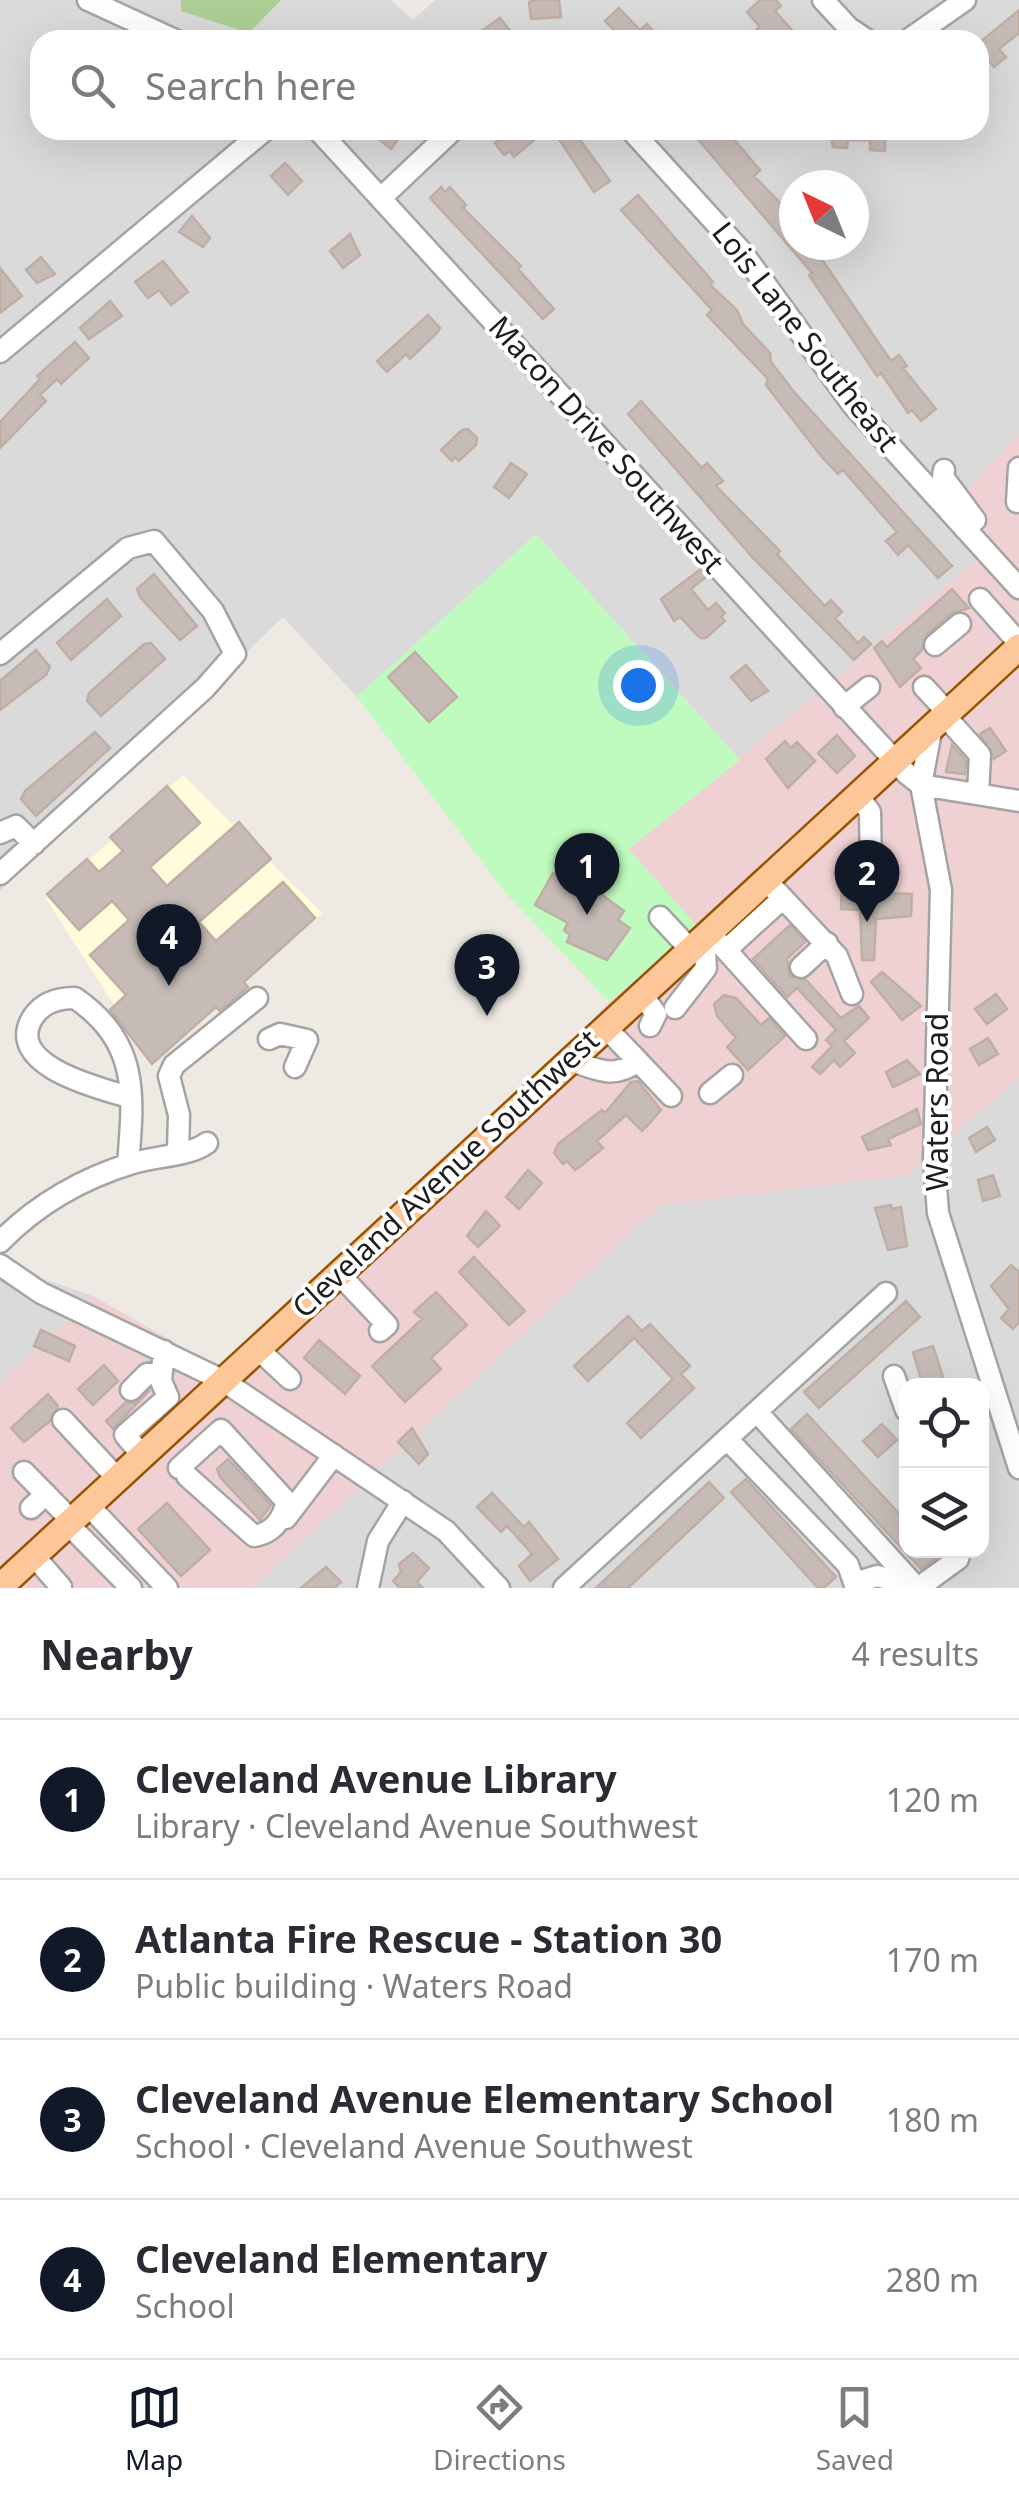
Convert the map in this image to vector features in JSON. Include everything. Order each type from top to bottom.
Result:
[{"type":"main road","name":"Cleveland Avenue Southwest","points":[[5,1582],[150,1448],[184,1405],[222,1380],[258,1348],[641,993],[745,916],[765,879],[893,761],[945,720],[970,684],[993,661],[1019,645]]},
{"type":"street","points":[[88,0],[153,30]]},
{"type":"street","points":[[823,0],[855,30]]},
{"type":"street","points":[[922,30],[965,0]]},
{"type":"street","points":[[0,352],[253,140]]},
{"type":"street","name":"Macon Drive Southwest","points":[[327,140],[893,761],[921,785]]},
{"type":"street","points":[[381,198],[442,140]]},
{"type":"street","name":"Lois Lane Southeast","points":[[640,140],[742,252],[852,404],[1019,588]]},
{"type":"street","points":[[1017,502],[1019,468]]},
{"type":"street","points":[[944,470],[943,478],[976,520],[965,528]]},
{"type":"street","points":[[0,654],[128,548],[154,541],[214,611],[236,654],[0,874]]},
{"type":"street","points":[[980,599],[1019,645]]},
{"type":"street","points":[[935,645],[960,624]]},
{"type":"street","points":[[844,707],[868,687]]},
{"type":"street","points":[[924,687],[945,720],[980,754],[978,794]]},
{"type":"street","name":"Waters Road","points":[[945,720],[925,755],[921,785],[941,890],[934,1160],[938,1212],[1019,1468]]},
{"type":"street","points":[[921,785],[1019,801]]},
{"type":"street","points":[[857,794],[870,812],[871,871]]},
{"type":"street","points":[[0,833],[16,826],[34,844]]},
{"type":"street","points":[[765,879],[826,943],[852,994]]},
{"type":"street","points":[[745,916],[783,898]]},
{"type":"street","points":[[660,917],[705,943],[806,1039]]},
{"type":"street","points":[[675,1008],[706,968],[705,943]]},
{"type":"street","points":[[800,967],[826,943]]},
{"type":"street","points":[[641,993],[656,1014],[650,1026]]},
{"type":"street","points":[[128,1164],[130,1070],[117,1038],[75,998],[44,1005],[31,1019],[27,1034],[30,1050],[41,1064],[129,1098]]},
{"type":"street","points":[[178,1151],[179,1114],[169,1076],[174,1065],[257,998]]},
{"type":"street","points":[[604,1027],[671,1096]]},
{"type":"street","points":[[269,1040],[280,1034],[307,1040],[295,1067]]},
{"type":"street","points":[[569,1060],[613,1074],[622,1074],[638,1061]]},
{"type":"street","points":[[710,1093],[732,1075]]},
{"type":"street","points":[[0,1242],[34,1211],[70,1188],[128,1164],[178,1151],[196,1151],[207,1143]]},
{"type":"street","points":[[0,1265],[163,1362],[222,1380],[330,1445],[446,1531],[499,1588]]},
{"type":"street","points":[[338,1274],[388,1324]]},
{"type":"street","points":[[564,1588],[698,1460],[728,1440],[886,1293]]},
{"type":"street","points":[[258,1348],[290,1379]]},
{"type":"street","points":[[131,1390],[163,1362]]},
{"type":"street","points":[[163,1362],[184,1405],[227,1429]]},
{"type":"street","points":[[894,1376],[899,1390]]},
{"type":"street","points":[[758,1413],[917,1588]]},
{"type":"street","points":[[63,1420],[118,1478]]},
{"type":"street","points":[[150,1448],[181,1469],[254,1536],[274,1528],[284,1515],[287,1502],[221,1430],[181,1469]]},
{"type":"street","points":[[728,1440],[848,1566],[856,1586],[876,1576],[894,1578],[917,1588]]},
{"type":"street","points":[[254,1545],[279,1527],[330,1445]]},
{"type":"street","points":[[24,1472],[39,1501],[76,1517],[123,1528],[167,1588]]},
{"type":"street","points":[[368,1588],[378,1541],[402,1502]]},
{"type":"street","points":[[76,1517],[131,1588]]},
{"type":"street","points":[[34,1556],[61,1578]]},
{"type":"street","points":[[917,1588],[958,1558]]},
{"type":"shaded area","points":[[0,0],[391,0],[413,20],[435,0],[1019,0],[1019,433],[960,498],[996,545],[740,760],[536,534],[357,697],[283,617],[0,891]]},
{"type":"shaded area","points":[[1019,433],[1019,1077],[908,1175],[661,1205],[252,1588],[0,1588],[0,1383],[93,1296],[223,1370],[487,1129],[609,1002],[697,927],[628,849],[996,545],[960,498]]},
{"type":"shaded area","points":[[183,775],[322,913],[149,1059],[46,899]]},
{"type":"shaded area","points":[[1019,1077],[1019,1588],[252,1588],[661,1205],[908,1175]]},
{"type":"shaded area","points":[[0,1256],[14,1269],[93,1296],[0,1383]]},
{"type":"green space","points":[[181,0],[281,0],[252,30],[240,30],[181,11]]},
{"type":"green space","points":[[536,534],[740,760],[629,849],[698,927],[609,1002],[505,892],[357,697]]},
{"type":"building","points":[[559,0],[561,17],[531,19],[529,2]]},
{"type":"building","points":[[760,0],[776,0],[781,6],[775,11],[792,30],[756,30],[760,27],[747,12]]},
{"type":"building","points":[[619,8],[640,30],[614,30],[605,21]]},
{"type":"building","points":[[1019,10],[1019,33],[999,49],[1006,57],[994,67],[989,61],[989,35]]},
{"type":"building","points":[[500,18],[509,30],[483,30]]},
{"type":"building","points":[[380,140],[398,140],[391,149]]},
{"type":"building","points":[[534,140],[514,157],[510,151],[504,155],[495,143]]},
{"type":"building","points":[[560,140],[580,140],[610,181],[594,192]]},
{"type":"building","points":[[698,140],[734,140],[760,170],[754,176],[779,202],[779,234]]},
{"type":"building","points":[[832,140],[848,140],[847,148],[833,147]]},
{"type":"building","points":[[870,140],[885,140],[885,151],[870,150]]},
{"type":"building","points":[[285,163],[302,181],[288,195],[271,176]]},
{"type":"building","points":[[441,187],[445,192],[450,187],[466,205],[463,208],[521,266],[518,269],[554,309],[543,319],[430,198]]},
{"type":"building","points":[[638,195],[713,282],[710,285],[737,310],[743,324],[770,353],[771,362],[795,393],[952,566],[938,578],[908,545],[898,555],[886,541],[897,532],[843,470],[838,474],[821,456],[766,385],[768,379],[707,315],[712,310],[621,210]]},
{"type":"building","points":[[192,216],[210,238],[203,247],[179,232]]},
{"type":"building","points":[[350,234],[360,255],[343,268],[330,251]]},
{"type":"building","points":[[41,257],[55,274],[37,283],[26,270]]},
{"type":"building","points":[[801,260],[822,260],[891,361],[899,355],[907,366],[903,368],[936,409],[921,421],[912,410],[908,413],[881,373],[877,376],[809,275],[812,273]]},
{"type":"building","points":[[163,261],[188,292],[171,305],[159,290],[148,298],[135,282]]},
{"type":"building","points":[[0,268],[22,296],[0,313]]},
{"type":"building","points":[[110,301],[122,316],[89,339],[80,328]]},
{"type":"building","points":[[428,315],[440,328],[437,333],[410,359],[406,354],[387,372],[377,361]]},
{"type":"building","points":[[75,342],[89,358],[61,384],[57,379],[40,395],[46,401],[0,448],[0,422],[40,379],[37,376]]},
{"type":"building","points":[[641,401],[702,468],[707,463],[723,481],[716,486],[780,551],[777,554],[825,606],[831,600],[842,612],[835,618],[858,643],[864,637],[871,644],[854,660],[753,558],[628,414]]},
{"type":"building","points":[[468,429],[477,438],[476,445],[459,461],[455,457],[452,461],[441,450]]},
{"type":"building","points":[[511,463],[527,474],[509,498],[494,487]]},
{"type":"building","points":[[701,569],[707,576],[691,589],[708,610],[716,603],[725,613],[721,617],[725,621],[706,638],[700,638],[680,617],[674,621],[661,599]]},
{"type":"building","points":[[154,574],[197,626],[180,640],[140,597],[137,589]]},
{"type":"building","points":[[952,589],[969,608],[952,613],[926,635],[922,650],[913,659],[921,668],[900,687],[874,648],[882,641],[887,647]]},
{"type":"building","points":[[107,599],[121,616],[71,660],[57,643]]},
{"type":"building","points":[[151,643],[165,659],[101,716],[87,701],[89,693],[144,644]]},
{"type":"building","points":[[36,650],[50,667],[46,675],[0,710],[0,681]]},
{"type":"building","points":[[415,652],[457,697],[429,722],[388,677]]},
{"type":"building","points":[[746,665],[768,691],[751,701],[731,677]]},
{"type":"building","points":[[990,728],[1006,751],[994,759],[980,734]]},
{"type":"building","points":[[95,732],[110,748],[36,816],[21,799],[25,791]]},
{"type":"building","points":[[837,735],[855,756],[837,773],[818,753]]},
{"type":"building","points":[[785,741],[791,748],[797,742],[815,761],[788,788],[766,759]]},
{"type":"building","points":[[952,745],[966,760],[965,774],[946,772]]},
{"type":"building","points":[[167,786],[200,823],[150,867],[167,886],[239,822],[271,859],[199,922],[216,941],[283,882],[315,918],[244,982],[248,987],[220,1011],[216,1007],[152,1064],[110,1010],[126,995],[90,955],[129,920],[112,901],[79,930],[47,894],[87,859],[99,872],[123,851],[110,837]]},
{"type":"building","points":[[553,873],[579,890],[600,883],[597,891],[624,911],[618,920],[630,928],[607,960],[567,942],[570,935],[564,930],[568,923],[535,905]]},
{"type":"building","points":[[860,879],[870,885],[885,880],[885,893],[912,894],[911,916],[876,919],[874,960],[862,960],[860,910],[841,909],[842,881]]},
{"type":"building","points":[[790,925],[805,942],[787,959],[790,976],[806,980],[841,1018],[859,1006],[869,1018],[844,1041],[855,1053],[840,1067],[834,1060],[820,1074],[812,1067],[832,1046],[826,1040],[836,1030],[797,988],[787,997],[753,959]]},
{"type":"building","points":[[882,972],[921,1006],[902,1020],[871,982]]},
{"type":"building","points":[[996,994],[1007,1009],[987,1024],[975,1009]]},
{"type":"building","points":[[724,995],[736,998],[761,1025],[769,1018],[785,1036],[748,1070],[727,1047],[736,1038],[717,1016],[714,1004]]},
{"type":"building","points":[[988,1038],[998,1054],[979,1065],[970,1049]]},
{"type":"building","points":[[907,1060],[920,1074],[893,1087],[886,1072]]},
{"type":"building","points":[[638,1081],[661,1110],[649,1124],[642,1131],[626,1115],[597,1141],[603,1148],[582,1165],[575,1170],[567,1161],[563,1164],[554,1153],[558,1144],[602,1110],[605,1113],[631,1082]]},
{"type":"building","points":[[917,1109],[921,1124],[888,1139],[891,1145],[868,1150],[862,1137]]},
{"type":"building","points":[[987,1127],[995,1140],[976,1152],[969,1138]]},
{"type":"building","points":[[528,1170],[542,1183],[519,1209],[506,1197]]},
{"type":"building","points":[[993,1175],[1000,1196],[983,1201],[978,1180]]},
{"type":"building","points":[[891,1205],[892,1209],[901,1207],[907,1246],[888,1250],[875,1208]]},
{"type":"building","points":[[486,1211],[500,1226],[478,1247],[467,1236]]},
{"type":"building","points":[[474,1257],[525,1311],[509,1325],[459,1272]]},
{"type":"building","points":[[1011,1265],[1019,1272],[1019,1322],[1013,1329],[1001,1318],[1009,1309],[991,1286]]},
{"type":"building","points":[[436,1292],[467,1325],[431,1358],[441,1369],[405,1402],[372,1366],[422,1319],[414,1312]]},
{"type":"building","points":[[906,1301],[920,1317],[819,1408],[804,1392]]},
{"type":"building","points":[[628,1316],[642,1331],[650,1324],[690,1366],[681,1374],[694,1388],[641,1438],[627,1423],[673,1379],[634,1338],[588,1381],[574,1366]]},
{"type":"building","points":[[41,1330],[75,1346],[69,1361],[34,1346]]},
{"type":"building","points":[[319,1340],[360,1376],[345,1394],[304,1358]]},
{"type":"building","points":[[933,1346],[943,1378],[921,1378],[913,1352]]},
{"type":"building","points":[[104,1365],[118,1381],[93,1405],[78,1389]]},
{"type":"building","points":[[150,1390],[113,1429],[106,1421],[126,1402],[135,1403]]},
{"type":"building","points":[[48,1394],[58,1406],[50,1421],[24,1442],[11,1428]]},
{"type":"building","points":[[807,1414],[899,1513],[899,1545],[791,1429]]},
{"type":"building","points":[[882,1424],[897,1440],[878,1457],[863,1441]]},
{"type":"building","points":[[412,1428],[428,1454],[419,1464],[398,1442]]},
{"type":"building","points":[[228,1459],[271,1505],[260,1520],[220,1477],[217,1469]]},
{"type":"building","points":[[746,1479],[836,1577],[824,1588],[818,1588],[731,1492]]},
{"type":"building","points":[[709,1482],[724,1498],[628,1588],[596,1588]]},
{"type":"building","points":[[492,1493],[524,1527],[529,1522],[558,1559],[530,1581],[519,1566],[532,1554],[507,1526],[501,1532],[477,1507]]},
{"type":"building","points":[[167,1503],[210,1550],[181,1576],[138,1529]]},
{"type":"building","points":[[413,1553],[429,1568],[417,1582],[423,1588],[400,1588],[393,1581],[401,1572],[399,1564]]},
{"type":"building","points":[[911,1558],[936,1558],[921,1569]]},
{"type":"building","points":[[326,1567],[341,1582],[334,1588],[301,1588]]},
{"type":"place","name":"Cleveland Avenue Library","points":[[587,915]]},
{"type":"place","name":"Atlanta Fire Rescue - Station 30","points":[[867,922]]},
{"type":"place","name":"Cleveland Elementary","points":[[169,986]]},
{"type":"place","name":"Cleveland Avenue Elementary School","points":[[487,1016]]}]
